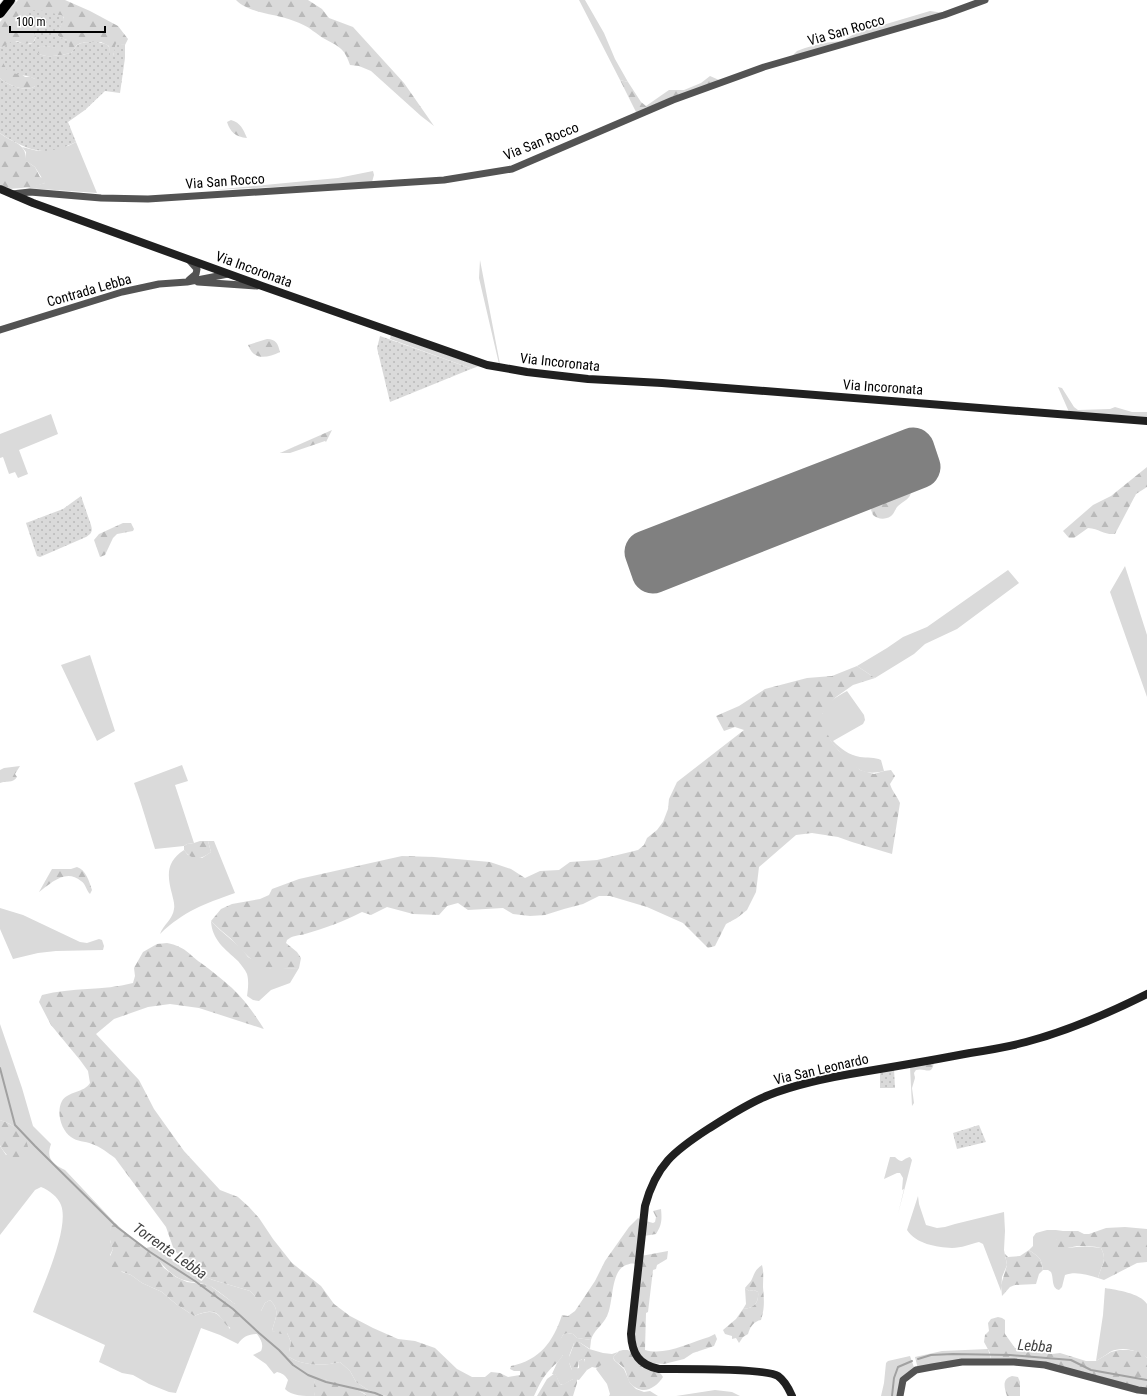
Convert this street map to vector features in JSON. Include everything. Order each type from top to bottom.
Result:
[{"type":"main road","points":[[0,13],[10,0]]},
{"type":"main road","name":"Via Incoronata","points":[[0,189],[228,274],[488,365],[527,372],[588,379],[677,384],[1147,421]]},
{"type":"main road","name":"Via San Leonardo","points":[[792,1396],[786,1384],[778,1376],[751,1371],[659,1369],[648,1366],[639,1360],[632,1346],[630,1334],[645,1206],[648,1193],[662,1166],[671,1156],[714,1125],[768,1095],[794,1086],[831,1077],[1026,1042],[1092,1019],[1147,994]]},
{"type":"street","name":"Via San Rocco","points":[[12,194],[30,192],[101,198],[148,198],[444,180],[512,169],[673,100],[764,67],[944,15],[985,0]]},
{"type":"street","points":[[187,282],[193,278],[197,269],[190,260]]},
{"type":"street","points":[[187,282],[228,274]]},
{"type":"street","points":[[212,283],[223,280],[228,274]]},
{"type":"street","points":[[187,282],[262,286]]},
{"type":"street","name":"Contrada Lebba","points":[[0,330],[122,292],[159,284],[187,282]]},
{"type":"street","points":[[900,1396],[903,1380],[916,1370],[962,1362],[1014,1362],[1045,1365],[1138,1390],[1147,1391]]},
{"type":"green space","points":[[18,0],[65,0],[118,26],[128,39],[125,45],[116,44],[113,56],[110,56],[109,46],[101,42],[86,42],[77,45],[71,53],[54,56],[41,55],[38,53],[38,48],[42,46],[61,48],[67,40],[57,35],[64,18],[63,16],[40,11],[28,25],[32,28],[36,36],[33,43],[24,44],[17,41],[0,48],[0,22]]},
{"type":"green space","points":[[236,0],[308,0],[322,9],[329,18],[353,27],[404,83],[434,126],[371,71],[359,66],[350,65],[346,54],[337,46],[301,24],[287,18],[255,11],[242,5]]},
{"type":"green space","points":[[579,0],[585,0],[604,33],[615,59],[628,82],[620,80]]},
{"type":"green space","points":[[31,10],[45,11],[63,16],[64,19],[57,35],[67,40],[70,46],[63,49],[46,47],[38,48],[38,53],[41,55],[54,56],[71,53],[79,44],[95,42],[107,45],[110,56],[113,56],[116,43],[125,45],[125,58],[120,93],[105,91],[85,110],[68,122],[76,142],[59,149],[44,151],[29,148],[0,133],[0,78],[3,81],[17,87],[27,89],[35,86],[35,79],[8,72],[0,57],[0,48],[13,41],[30,44],[35,40],[36,36],[24,20],[23,16],[25,12]]},
{"type":"green space","points":[[930,11],[944,13],[791,57],[797,51],[805,48],[823,43],[842,41],[856,33]]},
{"type":"green space","points":[[0,57],[25,77],[35,79],[35,86],[27,89],[17,87],[3,81],[0,78]]},
{"type":"green space","points":[[710,76],[719,80],[720,82],[637,114],[620,80],[628,82],[641,102],[646,106],[669,90],[684,90],[701,83]]},
{"type":"green space","points":[[231,120],[243,129],[247,138],[237,135],[230,129],[227,122]]},
{"type":"green space","points":[[0,133],[21,146],[26,155],[26,161],[35,167],[40,177],[44,178],[45,183],[33,187],[9,189],[0,185]]},
{"type":"green space","points":[[76,142],[97,193],[27,188],[45,183],[35,167],[26,161],[26,152],[22,147],[38,151],[68,146]]},
{"type":"green space","points":[[373,171],[374,175],[372,182],[213,190],[338,178]]},
{"type":"green space","points":[[480,260],[500,364],[479,278]]},
{"type":"green space","points":[[391,335],[479,366],[471,369],[390,339]]},
{"type":"green space","points":[[380,336],[471,369],[390,402],[377,348]]},
{"type":"green space","points":[[267,339],[276,342],[280,352],[270,356],[261,357],[254,354],[248,345]]},
{"type":"green space","points":[[1058,387],[1062,388],[1074,407],[1078,410],[1110,409],[1115,407],[1132,412],[1147,412],[1147,417],[1069,412]]},
{"type":"green space","points":[[51,414],[58,434],[19,450],[28,474],[18,478],[15,472],[9,474],[3,457],[0,458],[0,434]]},
{"type":"green space","points":[[332,430],[326,442],[325,441],[290,453],[280,453]]},
{"type":"green space","points":[[1147,467],[1147,487],[1136,494],[1115,534],[1108,534],[1088,528],[1074,538],[1069,538],[1063,531],[1093,505],[1111,496]]},
{"type":"green space","points":[[907,485],[911,489],[910,495],[898,506],[891,516],[883,519],[873,515],[871,510],[872,507],[889,499],[890,496]]},
{"type":"green space","points":[[81,496],[92,529],[90,534],[40,557],[37,556],[26,523],[63,509]]},
{"type":"green space","points":[[123,523],[131,523],[134,529],[133,531],[117,534],[113,538],[105,555],[100,557],[94,540],[99,534]]},
{"type":"green space","points":[[1125,566],[1147,635],[1147,697],[1110,592]]},
{"type":"green space","points":[[1008,570],[1019,583],[957,629],[925,644],[914,654],[875,678],[857,666],[903,637],[927,627]]},
{"type":"green space","points":[[90,655],[115,731],[97,741],[61,665]]},
{"type":"green space","points":[[857,666],[875,678],[853,685],[836,697],[822,714],[822,723],[831,741],[839,751],[860,770],[874,774],[891,770],[895,776],[890,784],[900,803],[892,854],[838,837],[812,833],[796,835],[759,867],[756,892],[747,910],[726,924],[715,946],[708,948],[683,923],[647,907],[610,896],[599,896],[583,904],[545,915],[530,916],[513,914],[503,908],[468,910],[458,903],[447,906],[439,915],[413,914],[387,907],[371,915],[362,912],[327,927],[293,936],[287,940],[286,943],[297,952],[301,958],[299,968],[271,969],[258,964],[253,960],[211,921],[221,909],[232,904],[260,899],[269,895],[272,889],[299,879],[402,856],[490,862],[511,869],[525,878],[540,871],[559,870],[570,862],[597,860],[638,850],[644,845],[647,838],[657,830],[663,822],[668,809],[669,799],[677,782],[744,730],[735,727],[724,731],[716,716],[739,706],[765,689],[807,678],[832,676]]},
{"type":"green space","points":[[847,691],[864,715],[865,720],[863,724],[833,741],[852,755],[881,760],[884,771],[872,773],[860,770],[841,753],[823,728],[821,720],[824,710],[833,700]]},
{"type":"green space","points":[[182,765],[188,781],[175,785],[194,843],[184,846],[155,849],[134,783]]},
{"type":"green space","points":[[20,766],[15,774],[17,777],[15,779],[0,783],[0,770]]},
{"type":"green space","points":[[200,841],[208,841],[211,852],[200,858],[193,858],[187,854],[184,850],[184,846]]},
{"type":"green space","points":[[208,841],[214,841],[235,893],[195,909],[177,919],[160,934],[172,916],[174,909],[169,881],[169,869],[171,864],[174,859],[184,850],[188,855],[202,858],[211,852]]},
{"type":"green space","points":[[77,867],[80,868],[87,876],[92,890],[90,894],[83,882],[70,876],[59,878],[39,892],[52,869],[71,869]]},
{"type":"green space","points":[[0,908],[23,915],[80,942],[87,943],[99,939],[102,940],[104,946],[103,950],[56,951],[38,953],[13,959],[0,929]]},
{"type":"green space","points":[[211,921],[241,948],[248,957],[271,969],[299,968],[290,983],[271,990],[259,1001],[253,1000],[247,996],[248,977],[246,972],[238,961],[220,944],[214,934]]},
{"type":"green space","points":[[167,943],[178,946],[186,951],[217,975],[237,993],[264,1029],[199,1008],[170,1004],[148,1007],[114,1019],[96,1034],[139,1080],[154,1109],[184,1151],[220,1190],[238,1197],[249,1207],[259,1218],[292,1263],[321,1286],[334,1304],[350,1316],[398,1339],[415,1341],[435,1348],[457,1369],[472,1377],[485,1377],[491,1372],[500,1373],[508,1377],[520,1375],[520,1371],[510,1369],[511,1366],[530,1359],[544,1348],[554,1334],[562,1315],[568,1316],[575,1311],[595,1281],[605,1261],[629,1227],[638,1218],[641,1220],[635,1264],[626,1265],[621,1268],[617,1274],[609,1310],[605,1319],[591,1340],[577,1338],[573,1334],[567,1333],[563,1335],[558,1344],[565,1350],[564,1354],[549,1370],[534,1396],[386,1396],[368,1390],[356,1382],[350,1371],[340,1362],[327,1364],[307,1364],[289,1357],[291,1342],[287,1333],[281,1334],[272,1331],[276,1318],[276,1311],[270,1300],[265,1303],[261,1311],[258,1310],[255,1296],[250,1291],[213,1280],[186,1269],[192,1268],[174,1250],[166,1227],[115,1158],[98,1147],[76,1140],[67,1134],[60,1120],[60,1105],[68,1095],[84,1089],[90,1083],[88,1071],[51,1025],[39,1002],[42,995],[133,983],[135,976],[134,968],[143,952],[157,944]]},
{"type":"green space","points":[[0,1024],[22,1088],[33,1126],[51,1144],[49,1153],[51,1160],[65,1170],[115,1223],[111,1225],[110,1241],[113,1249],[110,1255],[122,1272],[131,1275],[142,1283],[162,1292],[194,1316],[207,1312],[215,1313],[230,1329],[235,1304],[210,1286],[183,1280],[171,1273],[146,1248],[159,1245],[170,1258],[186,1269],[213,1280],[250,1291],[255,1296],[261,1311],[265,1303],[270,1300],[276,1311],[276,1318],[272,1331],[287,1333],[291,1342],[289,1357],[307,1364],[327,1364],[340,1362],[350,1371],[356,1382],[368,1390],[386,1396],[367,1396],[364,1393],[324,1379],[315,1380],[315,1396],[291,1393],[285,1389],[288,1380],[285,1376],[277,1372],[274,1374],[266,1364],[253,1355],[262,1349],[262,1342],[257,1334],[246,1336],[238,1344],[201,1328],[176,1393],[169,1392],[149,1384],[133,1375],[122,1373],[99,1362],[105,1345],[33,1312],[54,1258],[62,1228],[63,1215],[58,1199],[41,1187],[35,1190],[0,1235],[0,1146],[6,1155],[27,1144],[22,1135],[16,1129],[0,1120]]},
{"type":"green space","points":[[934,1062],[932,1069],[919,1069],[914,1073],[915,1078],[912,1088],[914,1103],[912,1106],[910,1067]]},
{"type":"green space","points":[[894,1069],[895,1088],[880,1088],[880,1072]]},
{"type":"green space","points":[[0,1120],[10,1124],[25,1137],[28,1147],[28,1152],[26,1155],[19,1158],[12,1158],[9,1157],[3,1150],[0,1145]]},
{"type":"green space","points":[[979,1125],[986,1142],[957,1149],[953,1133]]},
{"type":"green space","points":[[890,1157],[895,1157],[901,1161],[910,1157],[912,1160],[898,1214],[904,1189],[902,1190],[903,1178],[900,1173],[897,1173],[884,1179]]},
{"type":"green space","points":[[918,1196],[926,1225],[937,1228],[1004,1212],[1004,1250],[1007,1265],[1002,1277],[1001,1291],[983,1244],[979,1242],[955,1248],[939,1247],[921,1242],[911,1235],[907,1230]]},
{"type":"green space","points":[[661,1209],[661,1222],[656,1234],[644,1236],[646,1221],[653,1223],[655,1222],[656,1217],[653,1211]]},
{"type":"green space","points":[[115,1223],[133,1239],[155,1254],[164,1268],[176,1277],[187,1282],[209,1285],[235,1304],[244,1315],[243,1323],[235,1330],[229,1327],[216,1313],[211,1312],[194,1316],[162,1292],[142,1283],[131,1275],[113,1268],[108,1262],[113,1249],[110,1241],[110,1229],[111,1225]]},
{"type":"green space","points":[[1125,1227],[1147,1229],[1147,1262],[1137,1263],[1104,1280],[1098,1278],[1104,1260],[1101,1248],[1092,1246],[1077,1246],[1061,1248],[1058,1247],[1056,1239],[1056,1230],[1078,1231],[1084,1234],[1089,1234],[1106,1228]]},
{"type":"green space","points":[[1047,1230],[1056,1230],[1056,1239],[1068,1248],[1084,1246],[1101,1248],[1104,1260],[1098,1278],[1073,1273],[1065,1275],[1062,1287],[1059,1290],[1056,1289],[1051,1272],[1048,1270],[1043,1270],[1042,1263],[1039,1258],[1029,1250],[1033,1246],[1033,1237],[1036,1233]]},
{"type":"green space","points":[[1029,1250],[1041,1260],[1043,1270],[1039,1274],[1036,1284],[1015,1285],[1010,1287],[1002,1296],[1001,1285],[1007,1265],[1005,1254],[1008,1257],[1020,1256]]},
{"type":"green space","points":[[668,1251],[667,1259],[657,1265],[656,1269],[653,1270],[648,1312],[646,1313],[645,1350],[669,1350],[715,1334],[717,1339],[714,1346],[693,1353],[684,1359],[664,1364],[651,1363],[642,1359],[634,1343],[641,1256]]},
{"type":"green space","points":[[762,1265],[764,1304],[761,1320],[753,1325],[748,1334],[743,1337],[739,1343],[736,1338],[732,1339],[732,1336],[725,1334],[723,1330],[736,1319],[743,1309],[753,1306],[757,1302],[758,1292],[754,1290],[749,1291],[745,1288],[757,1269]]},
{"type":"green space","points":[[745,1288],[749,1291],[754,1290],[758,1292],[758,1299],[753,1306],[743,1309],[746,1304]]},
{"type":"green space","points":[[1105,1288],[1134,1295],[1144,1300],[1147,1304],[1147,1358],[1135,1351],[1120,1349],[1110,1352],[1096,1361],[1103,1315]]},
{"type":"green space","points":[[998,1317],[1005,1320],[1005,1334],[1015,1348],[1029,1348],[1052,1354],[1060,1353],[1086,1361],[1096,1361],[1111,1352],[1119,1350],[1141,1352],[1147,1358],[1147,1391],[1091,1376],[991,1359],[990,1353],[984,1342],[985,1335],[989,1331],[988,1323],[991,1319]]},
{"type":"green space","points":[[567,1333],[573,1334],[577,1338],[591,1340],[590,1349],[579,1342],[574,1343],[569,1359],[570,1366],[572,1370],[579,1368],[579,1361],[584,1358],[587,1370],[579,1380],[573,1379],[563,1385],[560,1384],[555,1374],[552,1374],[563,1355],[557,1344],[563,1335]]},
{"type":"green space","points":[[575,1341],[589,1349],[603,1353],[604,1363],[597,1368],[592,1367],[587,1370],[585,1367],[585,1359],[582,1359],[579,1361],[577,1371],[572,1370],[568,1360]]},
{"type":"green space","points":[[988,1349],[991,1359],[918,1369],[915,1357],[942,1351]]},
{"type":"green space","points":[[628,1350],[661,1374],[663,1377],[660,1381],[652,1388],[644,1390],[635,1387],[630,1383],[626,1371],[615,1361],[613,1357],[619,1351]]},
{"type":"green space","points":[[618,1352],[613,1357],[614,1360],[624,1369],[630,1383],[636,1389],[644,1392],[650,1391],[658,1396],[609,1396],[610,1394],[607,1384],[596,1369],[603,1353],[612,1354]]},
{"type":"green space","points":[[910,1356],[915,1370],[903,1379],[898,1396],[881,1396],[886,1363],[888,1361]]},
{"type":"green space","points":[[555,1373],[560,1384],[562,1385],[573,1379],[577,1379],[573,1396],[537,1396],[547,1379]]},
{"type":"green space","points":[[1012,1376],[1018,1377],[1020,1382],[1020,1396],[1007,1396],[1005,1381]]},
{"type":"green space","points":[[320,1378],[352,1388],[367,1396],[315,1396],[315,1380]]},
{"type":"green space","points":[[715,1390],[732,1392],[740,1396],[676,1396]]},
{"type":"waterway","name":"Torrente Lebba","points":[[0,1068],[15,1125],[117,1227],[150,1252],[195,1281],[233,1309],[279,1350],[293,1365],[308,1375],[326,1382],[375,1393],[382,1396]]},
{"type":"waterway","name":"Lebba","points":[[918,1359],[931,1355],[953,1354],[1010,1355],[1071,1360],[1091,1370],[1147,1380]]},
{"type":"waterway","name":"Lebba","points":[[892,1396],[894,1378],[898,1367],[912,1361]]},
{"type":"runway","points":[[913,449],[919,467],[653,572],[646,552],[913,449]]}]
